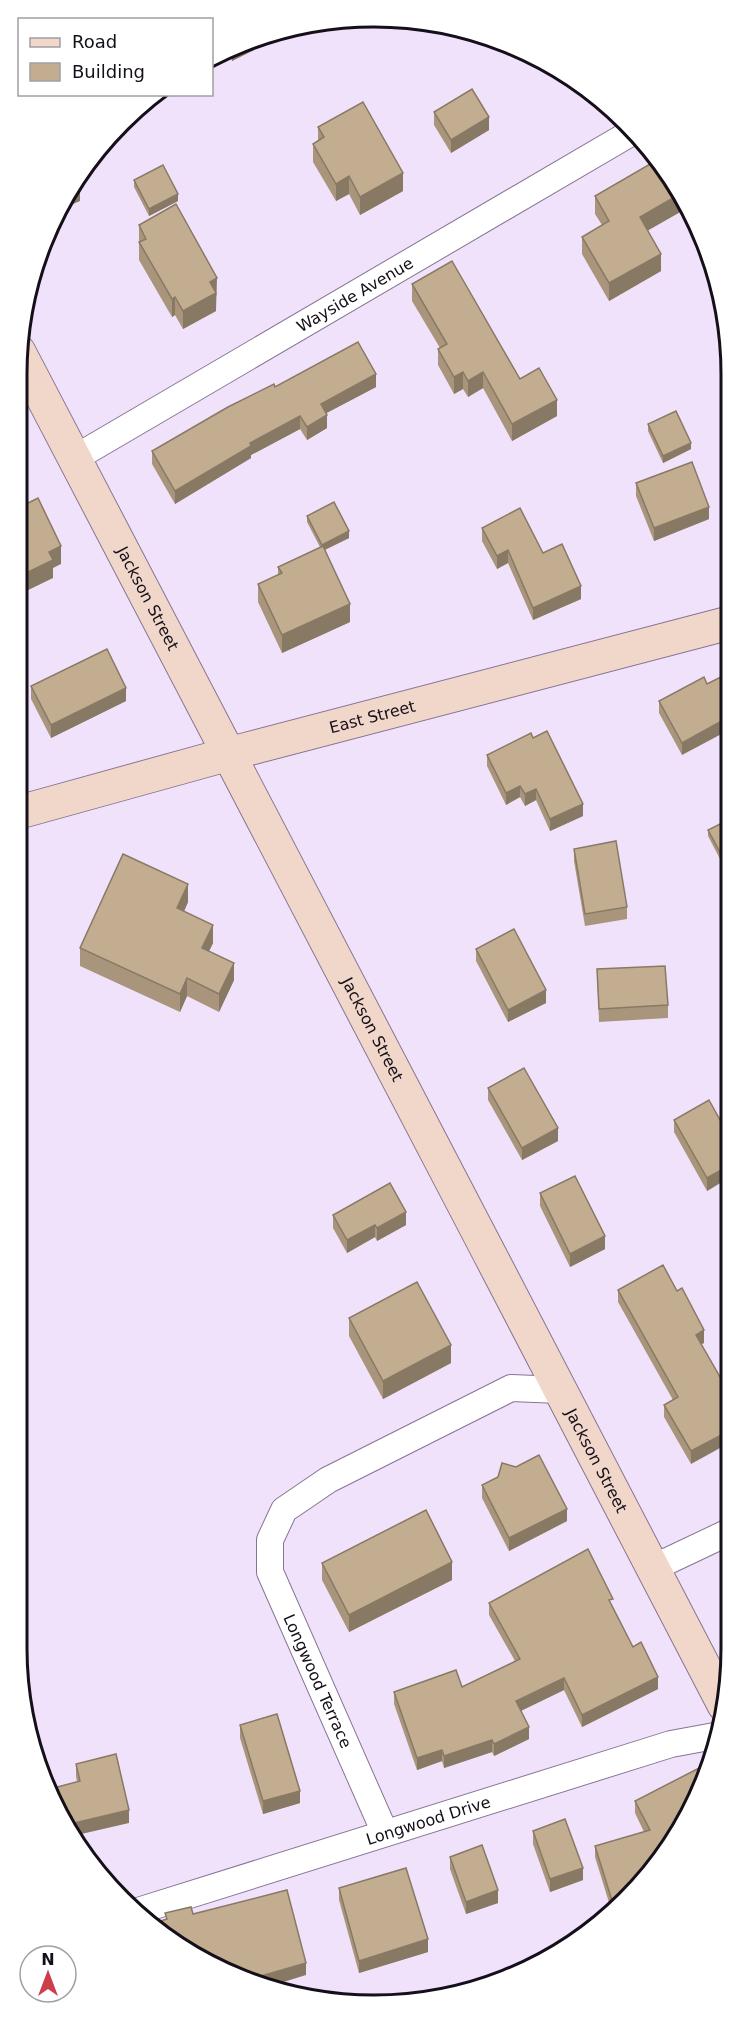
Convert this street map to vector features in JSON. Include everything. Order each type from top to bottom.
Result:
[{"type":"main road","name":"Jackson Street","points":[[27,366],[718,1693]]},
{"type":"main road","name":"East Street","points":[[27,810],[721,625]]},
{"type":"street","name":"Wayside Avenue","points":[[75,458],[626,136]]},
{"type":"street","name":"Longwood Terrace","points":[[385,1833],[270,1572],[270,1540],[284,1510],[328,1480],[511,1388],[560,1390]]},
{"type":"street","points":[[653,1568],[721,1536]]},
{"type":"street","name":"Longwood Drive","points":[[145,1909],[671,1744],[709,1737]]},
{"type":"building","points":[[472,89],[489,117],[451,140],[434,112]]},
{"type":"building","points":[[363,102],[403,173],[360,197],[349,176],[336,184],[313,144],[324,137],[318,127]]},
{"type":"building","points":[[650,164],[673,198],[640,217],[661,254],[609,283],[582,237],[609,221],[595,196]]},
{"type":"building","points":[[163,165],[178,194],[149,209],[134,180]]},
{"type":"building","points":[[176,204],[217,278],[210,282],[216,293],[183,311],[175,297],[172,299],[139,242],[146,239],[139,225]]},
{"type":"building","points":[[452,261],[520,379],[539,368],[557,400],[512,424],[483,372],[468,381],[463,372],[454,377],[438,349],[447,344],[412,284]]},
{"type":"building","points":[[358,342],[376,374],[321,404],[327,415],[307,427],[300,416],[250,443],[251,446],[175,491],[152,451],[228,407],[274,384],[275,387]]},
{"type":"building","points":[[676,411],[691,443],[663,456],[648,424]]},
{"type":"building","points":[[692,462],[709,507],[654,528],[636,483]]},
{"type":"building","points":[[38,498],[61,546],[49,552],[53,560],[27,573],[27,504]]},
{"type":"building","points":[[334,502],[349,531],[322,545],[307,516]]},
{"type":"building","points":[[520,508],[543,553],[562,544],[581,586],[533,608],[508,550],[497,556],[482,528]]},
{"type":"building","points":[[323,546],[350,604],[282,635],[258,584],[282,573],[278,567]]},
{"type":"building","points":[[107,649],[126,688],[51,725],[31,686]]},
{"type":"building","points":[[704,677],[707,684],[721,677],[721,721],[682,743],[659,701]]},
{"type":"building","points":[[547,731],[583,804],[550,819],[536,789],[525,794],[520,786],[506,793],[487,755],[531,733],[533,738]]},
{"type":"building","points":[[721,824],[721,852],[720,852],[708,830]]},
{"type":"building","points":[[616,841],[627,907],[585,914],[574,849]]},
{"type":"building","points":[[123,854],[188,884],[177,908],[213,925],[202,948],[234,963],[219,994],[187,978],[180,994],[80,948]]},
{"type":"building","points":[[514,929],[546,990],[508,1010],[476,949]]},
{"type":"building","points":[[665,966],[668,1005],[599,1009],[597,969]]},
{"type":"building","points":[[524,1068],[558,1128],[522,1148],[488,1088]]},
{"type":"building","points":[[709,1100],[721,1122],[721,1170],[707,1178],[674,1120]]},
{"type":"building","points":[[575,1176],[605,1236],[570,1254],[540,1193]]},
{"type":"building","points":[[390,1183],[406,1212],[377,1228],[375,1225],[347,1240],[333,1215]]},
{"type":"building","points":[[663,1265],[677,1291],[682,1288],[704,1330],[696,1335],[721,1379],[721,1435],[691,1451],[664,1405],[678,1397],[618,1290]]},
{"type":"building","points":[[417,1282],[451,1345],[383,1381],[349,1318]]},
{"type":"building","points":[[539,1455],[567,1509],[509,1538],[482,1485],[498,1477],[502,1463],[516,1467]]},
{"type":"building","points":[[426,1510],[452,1562],[349,1615],[322,1563]]},
{"type":"building","points":[[588,1549],[613,1599],[609,1600],[633,1647],[641,1642],[658,1677],[582,1715],[564,1678],[516,1701],[529,1727],[494,1744],[492,1740],[444,1756],[442,1750],[417,1758],[394,1692],[456,1670],[462,1687],[520,1659],[489,1603]]},
{"type":"building","points":[[277,1714],[300,1791],[263,1801],[240,1725]]},
{"type":"building","points":[[116,1754],[129,1810],[74,1823],[56,1787],[80,1781],[76,1764]]},
{"type":"building","points":[[700,1767],[675,1822],[663,1841],[635,1877],[612,1900],[595,1846],[650,1830],[635,1801]]},
{"type":"building","points":[[565,1819],[583,1868],[550,1879],[533,1831]]},
{"type":"building","points":[[482,1845],[498,1890],[466,1902],[450,1857]]},
{"type":"building","points":[[406,1868],[428,1939],[359,1961],[339,1888]]},
{"type":"building","points":[[287,1890],[306,1963],[260,1976],[200,1949],[160,1921],[167,1919],[165,1913],[191,1907],[193,1914]]}]
